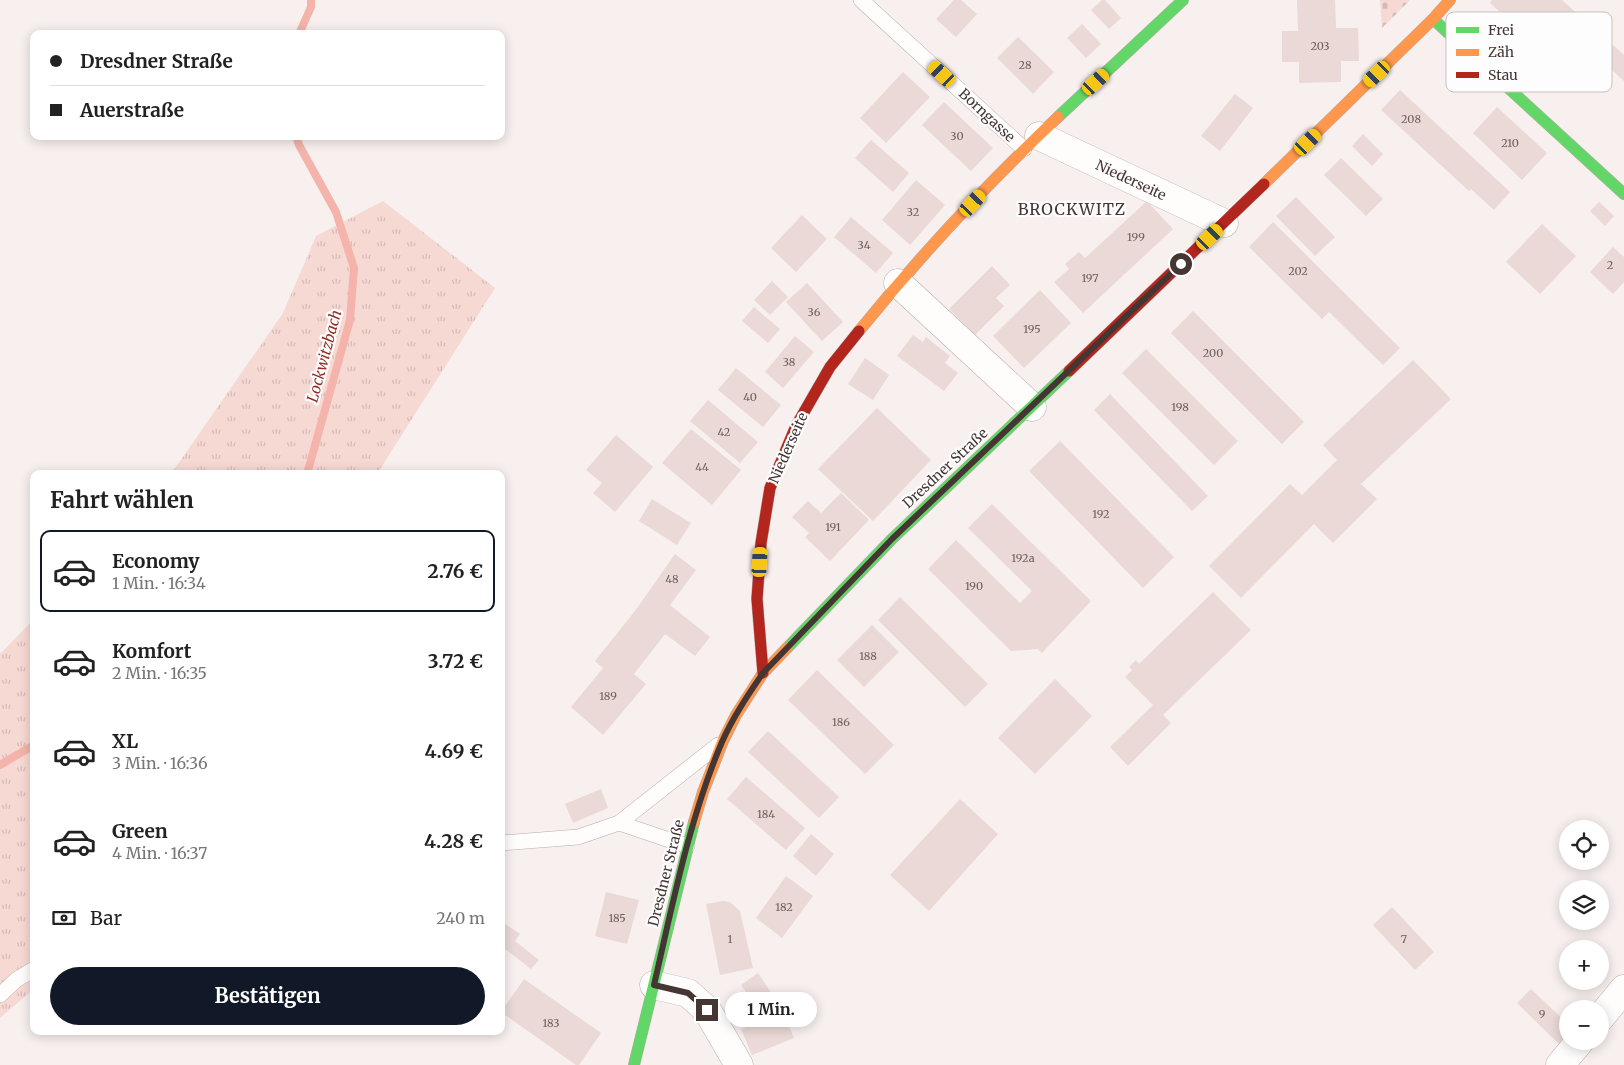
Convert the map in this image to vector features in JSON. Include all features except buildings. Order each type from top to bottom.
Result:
[{"type":"main road","name":"Niederseite","points":[[763,673],[757,599],[761,543],[770,488],[796,426],[830,367],[898,283],[1031,143],[1183,0]]},
{"type":"main road","name":"Dresdner Straße","points":[[634,1065],[687,846],[703,792],[723,741],[741,707],[763,673],[892,539],[1224,224],[1433,19],[1450,0]]},
{"type":"main road","points":[[1433,19],[1446,31]]},
{"type":"main road","points":[[1513,92],[1624,194]]},
{"type":"street","name":"Niederseite","points":[[1031,143],[1224,224]]},
{"type":"street","points":[[898,283],[1032,407]]},
{"type":"street","points":[[654,985],[688,993],[707,1010],[739,1065]]},
{"type":"street","points":[[1609,1007],[1624,989]]},
{"type":"street","points":[[1560,1065],[1572,1050]]},
{"type":"lane","name":"Borngasse","points":[[861,0],[1031,143]]},
{"type":"lane","points":[[505,843],[578,837],[619,823],[723,741]]},
{"type":"lane","points":[[619,823],[687,846]]},
{"type":"lane","points":[[0,995],[16,980],[30,971]]},
{"type":"green space","points":[[1380,0],[1410,0],[1382,28]]},
{"type":"green space","points":[[383,201],[495,288],[380,470],[174,470],[283,313],[316,236]]},
{"type":"green space","points":[[30,623],[30,992],[0,1018],[0,654]]},
{"type":"waterway","name":"Lockwitzbach","points":[[301,30],[311,7],[311,0]]},
{"type":"waterway","name":"Lockwitzbach","points":[[297,140],[336,212],[354,268],[350,320],[308,470]]},
{"type":"waterway","name":"Lockwitzbach","points":[[0,765],[30,747]]},
{"type":"traffic: fast","points":[[1058,117],[1183,0]]},
{"type":"traffic: fast","points":[[1433,19],[1446,31]]},
{"type":"traffic: fast","points":[[1513,92],[1624,194]]},
{"type":"traffic: fast","points":[[787,648],[892,539],[1069,371]]},
{"type":"traffic: fast","points":[[634,1065],[694,822]]},
{"type":"traffic: slow","points":[[1264,184],[1433,19],[1450,0]]},
{"type":"traffic: slow","points":[[859,331],[955,221],[1058,117]]},
{"type":"traffic: slow","points":[[694,822],[703,792],[723,741],[736,715],[763,673],[787,648]]},
{"type":"traffic: jam","points":[[1069,371],[1264,184]]},
{"type":"traffic: jam","points":[[763,673],[757,599],[761,543],[770,488],[796,426],[830,367],[859,331]]},
{"type":"district","name":"BROCKWITZ","points":[[1072,209]]},
{"type":"route","points":[[707,1010],[688,993],[654,985],[687,846],[703,792],[723,741],[750,692],[763,673],[892,539],[1181,264]]}]
